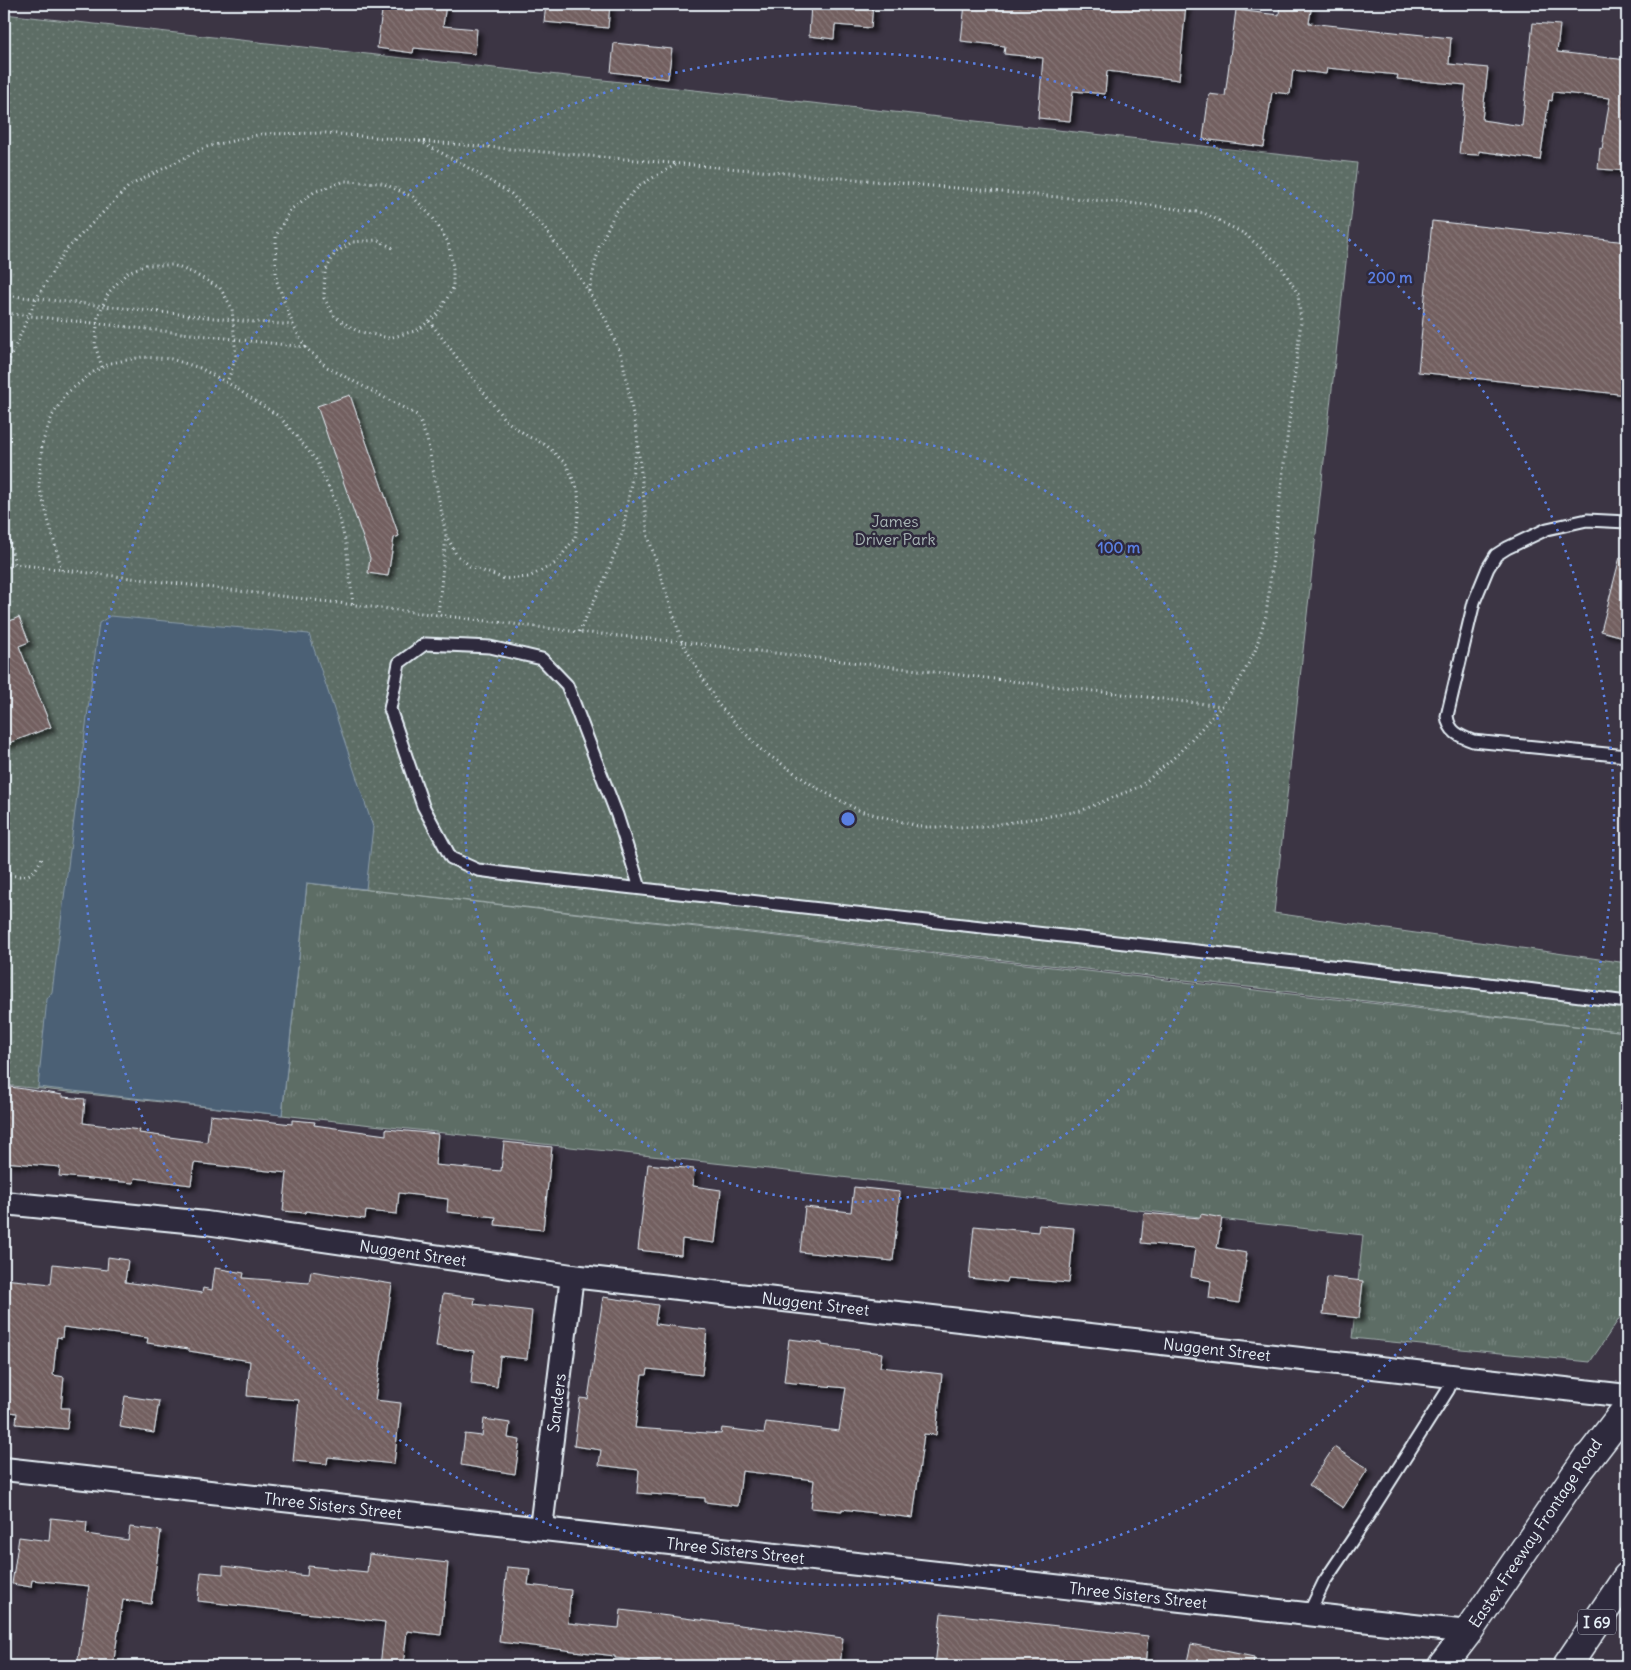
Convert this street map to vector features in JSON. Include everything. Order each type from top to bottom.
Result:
[{"type":"main road","name":"Eastex Freeway Frontage Road","points":[[1442,1666],[1468,1632],[1627,1398]]},
{"type":"main road","points":[[1574,1477],[1627,1408]]},
{"type":"main road","name":"I 69","points":[[1567,1666],[1627,1577]]},
{"type":"street","name":"Nuggent Street","points":[[4,1202],[206,1223],[572,1276],[1454,1376],[1627,1398]]},
{"type":"street","name":"Sanders","points":[[541,1528],[572,1276]]},
{"type":"street","name":"Three Sisters Street","points":[[4,1469],[1468,1632]]},
{"type":"lane","points":[[1627,522],[1588,520],[1547,529],[1506,548],[1496,555],[1488,568],[1474,602],[1447,716],[1448,724],[1453,732],[1473,741],[1627,756]]},
{"type":"lane","points":[[640,888],[617,815],[567,684],[542,659],[490,647],[425,644],[399,663],[390,709],[422,806],[451,858],[478,870],[1465,980],[1627,1002]]},
{"type":"lane","points":[[1309,1613],[1324,1582],[1448,1390],[1454,1376]]},
{"type":"path","points":[[4,378],[4,372],[36,299],[65,251],[129,186],[206,147],[262,134],[326,133],[419,141],[677,164],[1150,205],[1204,213],[1245,234],[1281,266],[1298,294],[1301,322],[1266,615],[1255,651],[1241,678],[1222,706],[1178,754],[1141,786],[1080,811],[982,827],[922,826],[860,811],[816,787],[760,749],[717,703],[682,642],[648,536],[638,440],[622,357],[606,320],[545,229],[511,194],[462,164],[419,141]]},
{"type":"path","points":[[588,292],[599,247],[615,213],[640,185],[677,164]]},
{"type":"path","points":[[395,249],[378,240],[352,242],[335,253],[325,272],[324,298],[335,317],[357,331],[389,338],[418,330],[429,321],[438,314],[452,288],[453,267],[448,242],[433,218],[413,197],[382,183],[345,181],[314,192],[290,210],[276,236],[276,279],[293,324],[306,347],[326,367],[417,416],[427,439],[446,535],[456,554],[470,566],[505,579],[529,577],[556,562],[576,538],[579,512],[578,490],[566,464],[546,445],[529,437],[505,420],[429,321]]},
{"type":"path","points":[[102,367],[95,345],[98,316],[109,292],[128,272],[146,265],[173,265],[194,273],[220,288],[232,308],[236,357],[226,383]]},
{"type":"path","points":[[4,295],[233,320],[293,324]]},
{"type":"path","points":[[4,313],[306,347]]},
{"type":"path","points":[[62,570],[39,486],[42,444],[52,416],[66,394],[93,372],[111,362],[142,357],[171,359],[200,368],[280,418],[316,460],[335,501],[346,544],[353,605]]},
{"type":"path","points":[[579,632],[607,574],[622,531],[638,440]]},
{"type":"path","points":[[4,520],[15,564]]},
{"type":"path","points":[[438,616],[446,535]]},
{"type":"path","points":[[4,562],[438,616],[682,642],[1222,706]]},
{"type":"path","points":[[4,568],[15,564]]},
{"type":"path","points":[[4,875],[26,876],[35,871],[42,858]]},
{"type":"green space","name":"James Driver Park","points":[[4,14],[1357,163],[1274,913],[1627,963],[1627,1032],[1266,989],[307,883],[282,1115],[4,1085]]},
{"type":"green space","points":[[307,883],[1627,1032],[1627,1307],[1590,1362],[1352,1338],[1363,1235],[282,1115]]},
{"type":"water","points":[[110,616],[309,634],[373,827],[366,889],[307,883],[282,1115],[38,1087],[47,999],[52,992],[99,623]]},
{"type":"building","points":[[383,4],[446,4],[443,26],[477,29],[475,54],[414,48],[413,53],[377,48]]},
{"type":"building","points":[[546,4],[610,4],[608,28],[544,22]]},
{"type":"building","points":[[811,4],[873,4],[871,28],[835,25],[834,39],[809,36]]},
{"type":"building","points":[[965,4],[1186,4],[1179,80],[1107,71],[1105,94],[1073,91],[1070,121],[1038,118],[1043,58],[1004,54],[1005,46],[961,41]]},
{"type":"building","points":[[1280,4],[1312,4],[1309,23],[1451,38],[1449,64],[1488,68],[1482,120],[1522,126],[1533,23],[1560,25],[1557,52],[1627,60],[1627,171],[1598,169],[1600,148],[1602,149],[1610,98],[1553,92],[1552,101],[1549,100],[1540,160],[1479,151],[1479,155],[1459,154],[1466,85],[1397,79],[1398,75],[1327,68],[1326,74],[1293,70],[1290,94],[1272,92],[1264,147],[1203,139],[1209,94],[1225,96],[1236,10],[1279,15]]},
{"type":"building","points":[[614,43],[672,49],[668,79],[611,72]]},
{"type":"building","points":[[1432,221],[1627,242],[1627,395],[1418,372]]},
{"type":"building","points":[[350,395],[399,536],[394,538],[388,576],[368,573],[370,558],[317,406]]},
{"type":"building","points":[[1620,557],[1627,558],[1627,638],[1601,631]]},
{"type":"building","points":[[4,609],[10,621],[19,617],[29,642],[19,646],[51,727],[4,745]]},
{"type":"building","points":[[4,1086],[63,1095],[63,1097],[85,1099],[83,1123],[140,1130],[139,1133],[207,1142],[210,1115],[292,1124],[292,1120],[315,1122],[314,1125],[386,1135],[386,1129],[438,1134],[435,1165],[501,1171],[504,1142],[552,1147],[543,1230],[495,1225],[496,1217],[447,1212],[448,1199],[399,1193],[397,1214],[366,1211],[365,1219],[306,1211],[305,1213],[283,1211],[287,1173],[194,1163],[191,1185],[135,1178],[134,1183],[59,1176],[60,1167],[4,1162]]},
{"type":"building","points":[[648,1164],[694,1169],[693,1186],[721,1190],[715,1243],[682,1239],[681,1255],[638,1250]]},
{"type":"building","points":[[854,1187],[900,1192],[893,1261],[800,1252],[805,1207],[851,1212]]},
{"type":"building","points":[[1144,1213],[1200,1218],[1201,1214],[1222,1218],[1217,1248],[1247,1253],[1239,1303],[1209,1298],[1211,1281],[1191,1277],[1195,1248],[1141,1243]]},
{"type":"building","points":[[1039,1225],[1074,1228],[1069,1283],[1007,1278],[1006,1282],[969,1278],[974,1226],[1038,1232]]},
{"type":"building","points":[[108,1257],[128,1260],[125,1282],[202,1293],[203,1288],[212,1290],[215,1268],[244,1273],[243,1278],[309,1283],[311,1271],[392,1284],[375,1400],[401,1403],[394,1464],[328,1457],[327,1464],[293,1461],[299,1400],[247,1396],[250,1361],[147,1343],[148,1338],[63,1327],[62,1338],[57,1337],[53,1375],[64,1377],[61,1408],[69,1408],[67,1429],[16,1424],[17,1413],[4,1411],[4,1279],[51,1284],[53,1264],[107,1270]]},
{"type":"building","points":[[1327,1277],[1363,1281],[1359,1318],[1323,1314]]},
{"type":"building","points":[[443,1294],[475,1298],[474,1304],[532,1311],[527,1359],[500,1356],[497,1387],[471,1384],[474,1351],[436,1346]]},
{"type":"building","points":[[603,1297],[658,1305],[655,1324],[707,1330],[702,1375],[648,1369],[647,1375],[642,1375],[635,1428],[721,1434],[722,1428],[764,1433],[766,1422],[839,1431],[846,1388],[784,1382],[789,1339],[882,1353],[880,1367],[942,1374],[936,1435],[924,1434],[913,1518],[842,1509],[842,1511],[811,1508],[814,1480],[742,1471],[738,1506],[705,1502],[705,1498],[637,1493],[639,1470],[599,1465],[601,1450],[574,1446],[580,1398],[588,1399]]},
{"type":"building","points":[[125,1396],[159,1401],[154,1433],[120,1427]]},
{"type":"building","points":[[484,1419],[510,1423],[508,1438],[520,1440],[515,1474],[461,1465],[465,1434],[482,1436]]},
{"type":"building","points":[[1334,1447],[1368,1469],[1343,1508],[1309,1485]]},
{"type":"building","points":[[51,1518],[87,1522],[86,1534],[128,1540],[130,1527],[161,1531],[151,1604],[123,1600],[113,1666],[77,1666],[89,1586],[32,1580],[31,1587],[12,1584],[19,1537],[49,1541]]},
{"type":"building","points":[[369,1554],[448,1563],[441,1635],[407,1631],[403,1666],[380,1666],[385,1622],[198,1601],[201,1572],[223,1574],[223,1566],[307,1576],[308,1566],[367,1572]]},
{"type":"building","points":[[507,1567],[530,1569],[528,1585],[571,1590],[568,1623],[619,1628],[621,1610],[843,1638],[840,1666],[686,1666],[499,1642]]},
{"type":"building","points":[[941,1613],[1148,1636],[1145,1666],[935,1666]]},
{"type":"building","points":[[1191,1644],[1254,1657],[1253,1666],[1186,1666]]}]
